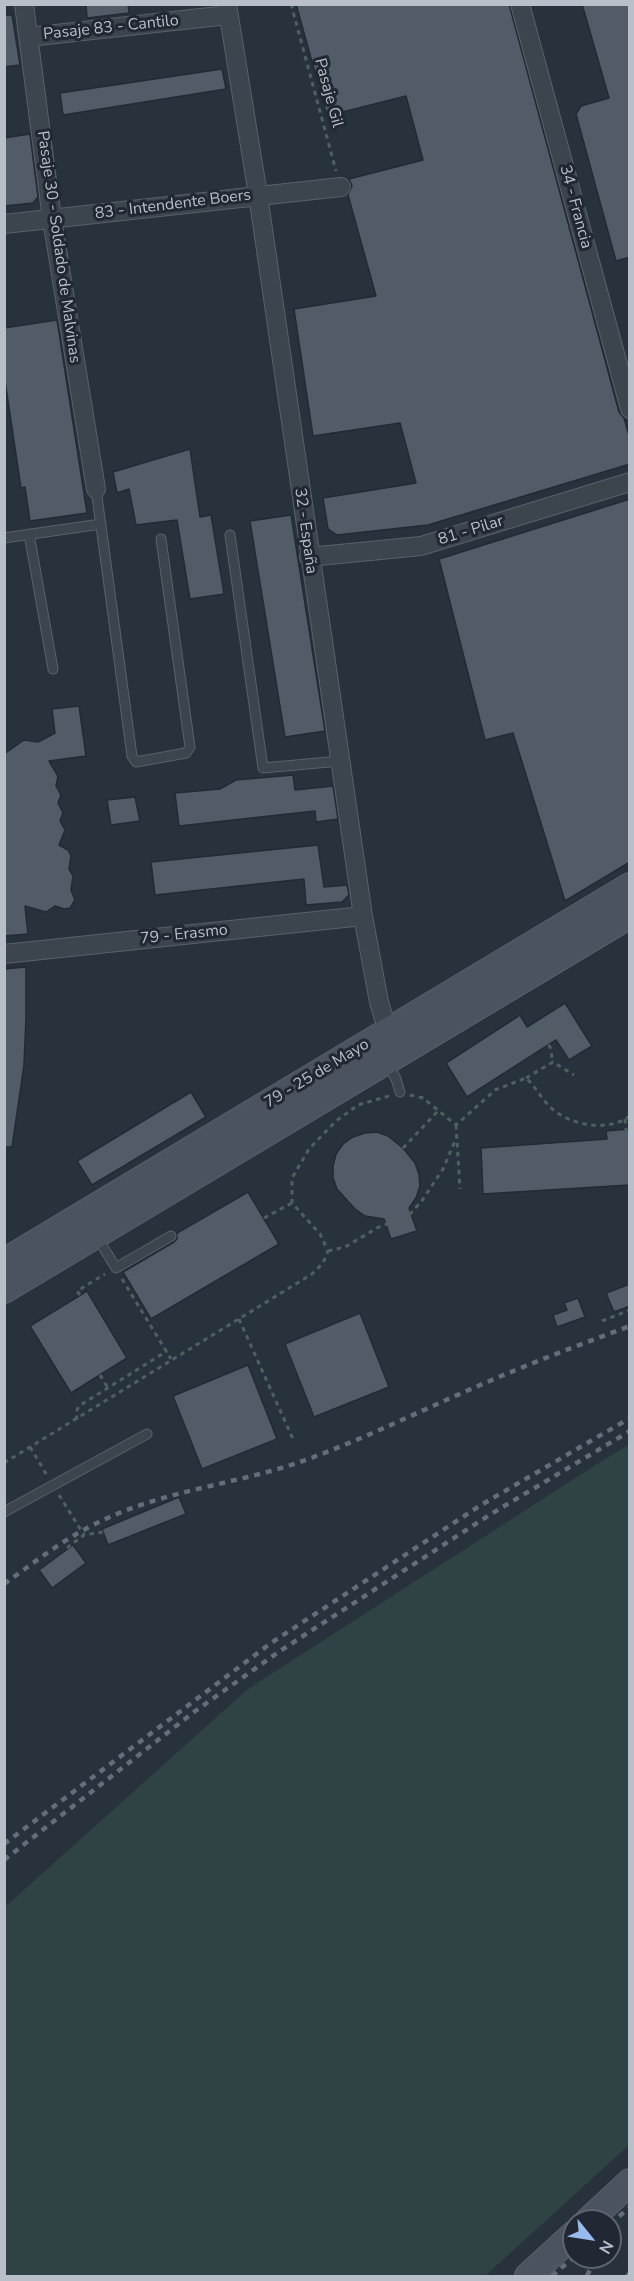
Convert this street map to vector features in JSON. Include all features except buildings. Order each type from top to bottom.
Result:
[{"type":"main road","name":"79 - 25 de Mayo","points":[[4,1290],[89,1225],[388,1031],[630,886]]},
{"type":"main road","name":"79 - 25 de Mayo","points":[[4,1262],[89,1225],[393,1056],[630,915]]},
{"type":"main road","points":[[601,2209],[630,2182]]},
{"type":"main road","points":[[528,2277],[562,2245]]},
{"type":"street","name":"Pasaje 30 - Soldado de Malvinas","points":[[24,4],[52,219],[96,489]]},
{"type":"street","name":"34 - Francia","points":[[520,4],[630,409]]},
{"type":"street","name":"Pasaje 83 - Cantilo","points":[[29,37],[228,10]]},
{"type":"street","name":"32 - España","points":[[228,10],[258,195],[363,916],[379,1002],[393,1056]]},
{"type":"street","name":"83 - Intendente Boers","points":[[4,224],[341,187]]},
{"type":"street","name":"81 - Pilar","points":[[309,557],[402,550],[421,546],[630,482]]},
{"type":"street","name":"79 - Erasmo","points":[[4,954],[363,916]]},
{"type":"lane","points":[[96,489],[132,756],[136,762],[186,753],[190,747],[160,539]]},
{"type":"lane","points":[[4,538],[101,524]]},
{"type":"lane","points":[[29,534],[53,669]]},
{"type":"lane","points":[[230,535],[263,768],[340,761]]},
{"type":"lane","points":[[393,1056],[390,1068],[400,1092]]},
{"type":"lane","points":[[89,1225],[116,1268],[171,1236]]},
{"type":"lane","points":[[4,1512],[147,1434]]},
{"type":"path","name":"Pasaje Gil","points":[[291,4],[341,187]]},
{"type":"path","points":[[546,1024],[539,1029],[550,1047],[553,1062],[574,1075]]},
{"type":"path","points":[[456,1125],[495,1090],[526,1078],[553,1062]]},
{"type":"path","points":[[526,1078],[550,1106],[566,1119],[583,1124],[603,1125],[630,1116]]},
{"type":"path","points":[[4,1463],[312,1274],[323,1263],[328,1251],[320,1234],[292,1203],[292,1179],[309,1149],[336,1121],[358,1106],[400,1092],[423,1098],[439,1110],[456,1125],[460,1189]]},
{"type":"path","points":[[403,1148],[439,1110]]},
{"type":"path","points":[[625,1119],[626,1130]]},
{"type":"path","points":[[328,1251],[345,1247],[379,1227],[408,1216],[421,1202],[443,1169],[457,1136]]},
{"type":"path","points":[[264,1218],[292,1203]]},
{"type":"path","points":[[80,1295],[77,1291],[116,1268],[171,1359]]},
{"type":"path","points":[[124,1282],[128,1280]]},
{"type":"path","points":[[602,1321],[630,1310]]},
{"type":"path","points":[[238,1318],[293,1439]]},
{"type":"path","points":[[76,1420],[79,1406],[167,1352]]},
{"type":"path","points":[[100,1375],[108,1388]]},
{"type":"path","points":[[69,1548],[68,1546],[84,1535],[103,1532]]},
{"type":"shaded area","points":[[629,1445],[629,2145],[485,2276],[5,2276],[5,1907],[248,1689]]},
{"type":"railway","points":[[4,1584],[74,1535],[125,1511],[177,1494],[285,1467],[311,1458],[516,1370],[630,1326]]},
{"type":"railway","points":[[4,1844],[271,1643],[481,1505],[630,1418]]},
{"type":"railway","points":[[4,1860],[194,1712],[280,1651],[491,1514],[630,1431]]},
{"type":"railway","points":[[622,2214],[630,2207]]},
{"type":"railway","points":[[552,2276],[562,2267]]},
{"type":"railway","points":[[587,2276],[590,2269]]},
{"type":"railway","points":[[627,2276],[630,2273]]}]
